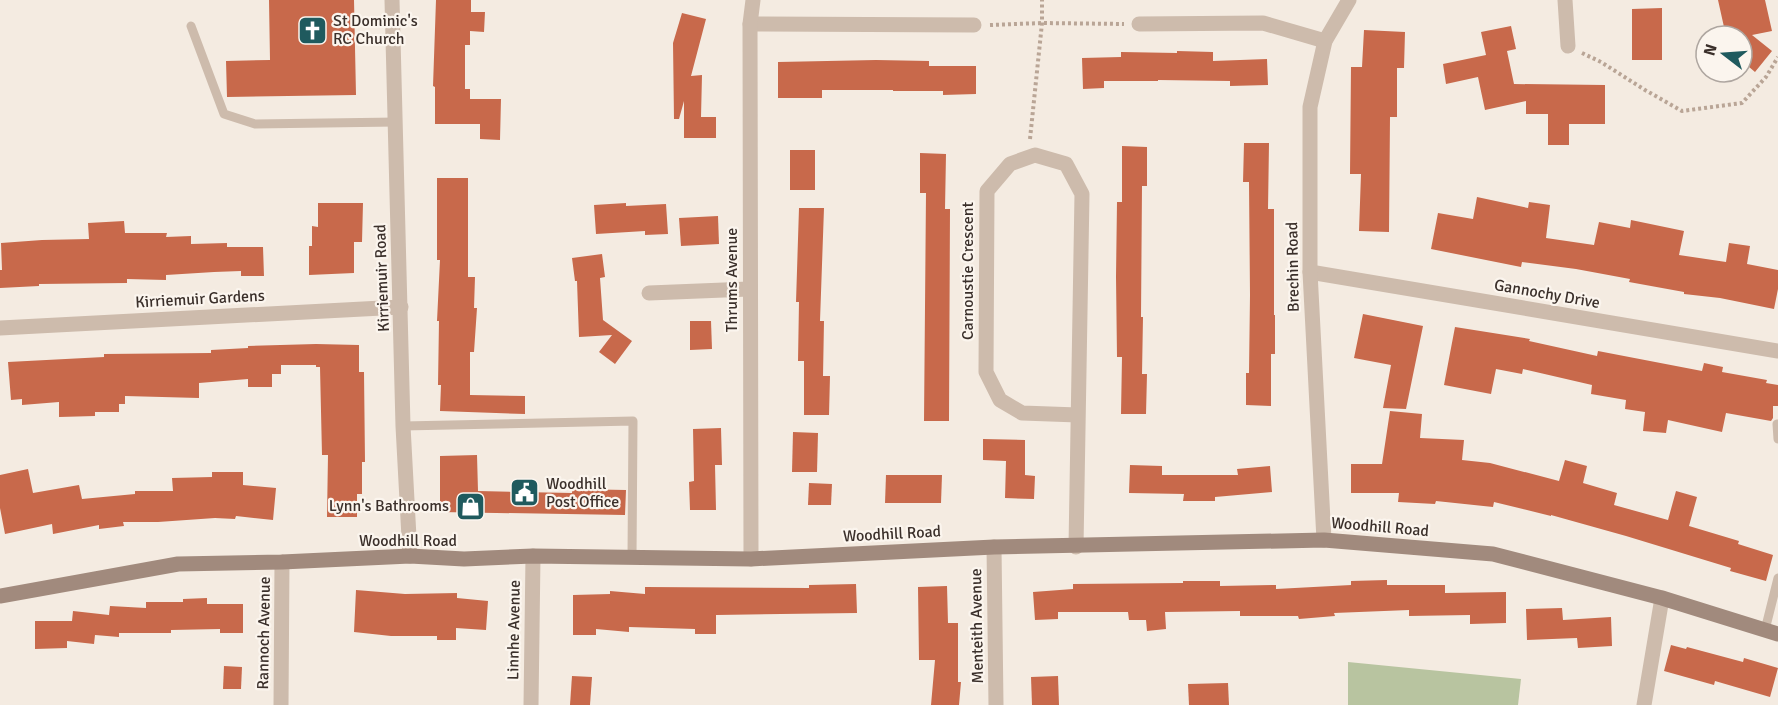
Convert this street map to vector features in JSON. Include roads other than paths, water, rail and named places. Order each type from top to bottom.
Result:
[{"type":"street","name":"Kirriemuir Road","points":[[392,0],[403,426],[410,556]]},
{"type":"street","name":"Thrums Avenue","points":[[751,560],[749,290],[750,24],[753,0]]},
{"type":"street","name":"Brechin Road","points":[[1324,540],[1310,272],[1310,107],[1325,41],[1349,0]]},
{"type":"street","points":[[1565,0],[1568,46]]},
{"type":"street","points":[[1139,24],[1263,22],[1325,41]]},
{"type":"street","points":[[750,24],[974,26]]},
{"type":"street","name":"Carnoustie Crescent","points":[[1035,155],[1066,165],[1082,194],[1078,414],[1022,413],[1000,400],[986,372],[987,191],[1010,164],[1035,155]]},
{"type":"street","name":"Gannochy Drive","points":[[1310,272],[1778,351]]},
{"type":"street","points":[[649,293],[749,290]]},
{"type":"street","name":"Kirriemuir Gardens","points":[[0,328],[401,307]]},
{"type":"street","points":[[1076,547],[1078,414]]},
{"type":"street","name":"Woodhill Road","points":[[0,596],[178,564],[410,556],[464,559],[533,556],[751,560],[994,547],[1324,540],[1493,554],[1662,598],[1771,632]]},
{"type":"street","name":"Menteith Avenue","points":[[994,547],[996,705]]},
{"type":"street","name":"Linnhe Avenue","points":[[531,705],[533,556]]},
{"type":"street","name":"Rannoch Avenue","points":[[281,705],[282,562]]},
{"type":"street","points":[[1644,705],[1662,598]]},
{"type":"lane","points":[[191,26],[224,114],[255,124],[396,122]]},
{"type":"lane","points":[[403,426],[633,421],[632,558]]},
{"type":"lane","points":[[1777,424],[1778,439]]},
{"type":"lane","points":[[1771,632],[1778,578]]},
{"type":"place","name":"St Dominic's RC Church","points":[[312,30]]},
{"type":"place","name":"Woodhill Post Office","points":[[525,493]]},
{"type":"place","name":"Lynn's Bathrooms","points":[[470,506]]}]
